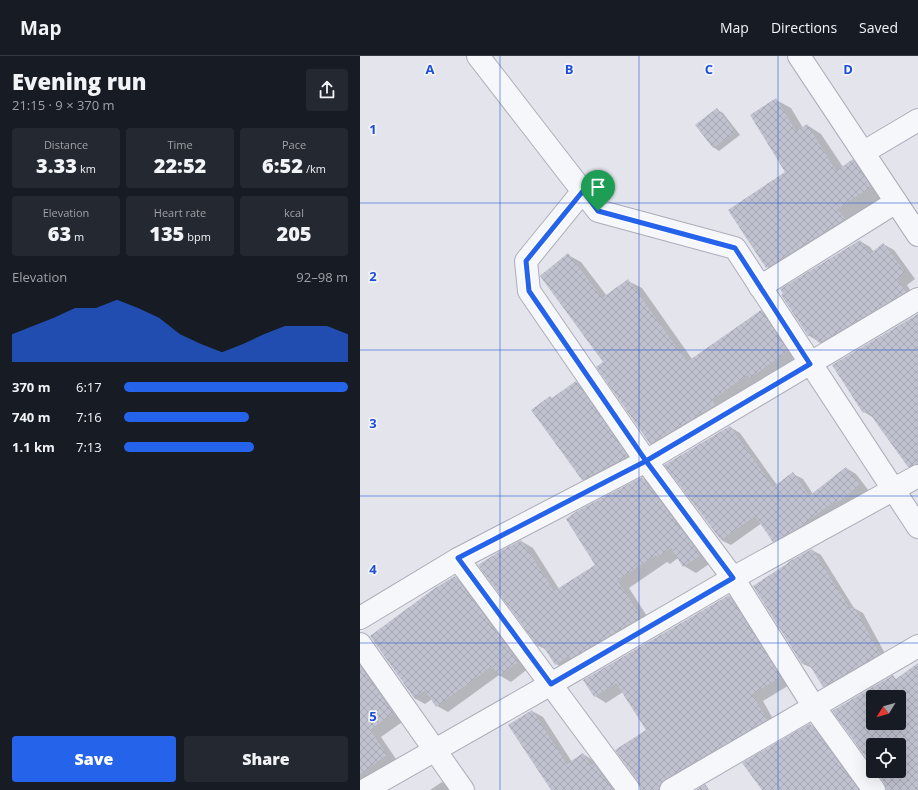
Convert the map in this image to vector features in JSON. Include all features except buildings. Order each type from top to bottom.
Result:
[{"type":"street","points":[[478,56],[598,211],[735,248],[918,527]]},
{"type":"street","points":[[799,56],[918,235]]},
{"type":"street","points":[[864,152],[918,120]]},
{"type":"street","points":[[583,191],[526,261],[529,291],[646,461],[733,578],[814,707],[874,790]]},
{"type":"street","points":[[760,287],[896,202]]},
{"type":"street","points":[[360,618],[458,558],[646,461],[918,299]]},
{"type":"street","points":[[365,790],[733,578],[918,476]]},
{"type":"street","points":[[458,558],[629,790]]},
{"type":"street","points":[[360,644],[464,790]]},
{"type":"street","points":[[670,790],[918,646]]},
{"type":"route","points":[[598,211],[583,191],[526,261],[529,291],[646,461],[458,558],[551,684],[733,578],[646,461],[810,364],[735,248],[598,211]]}]
